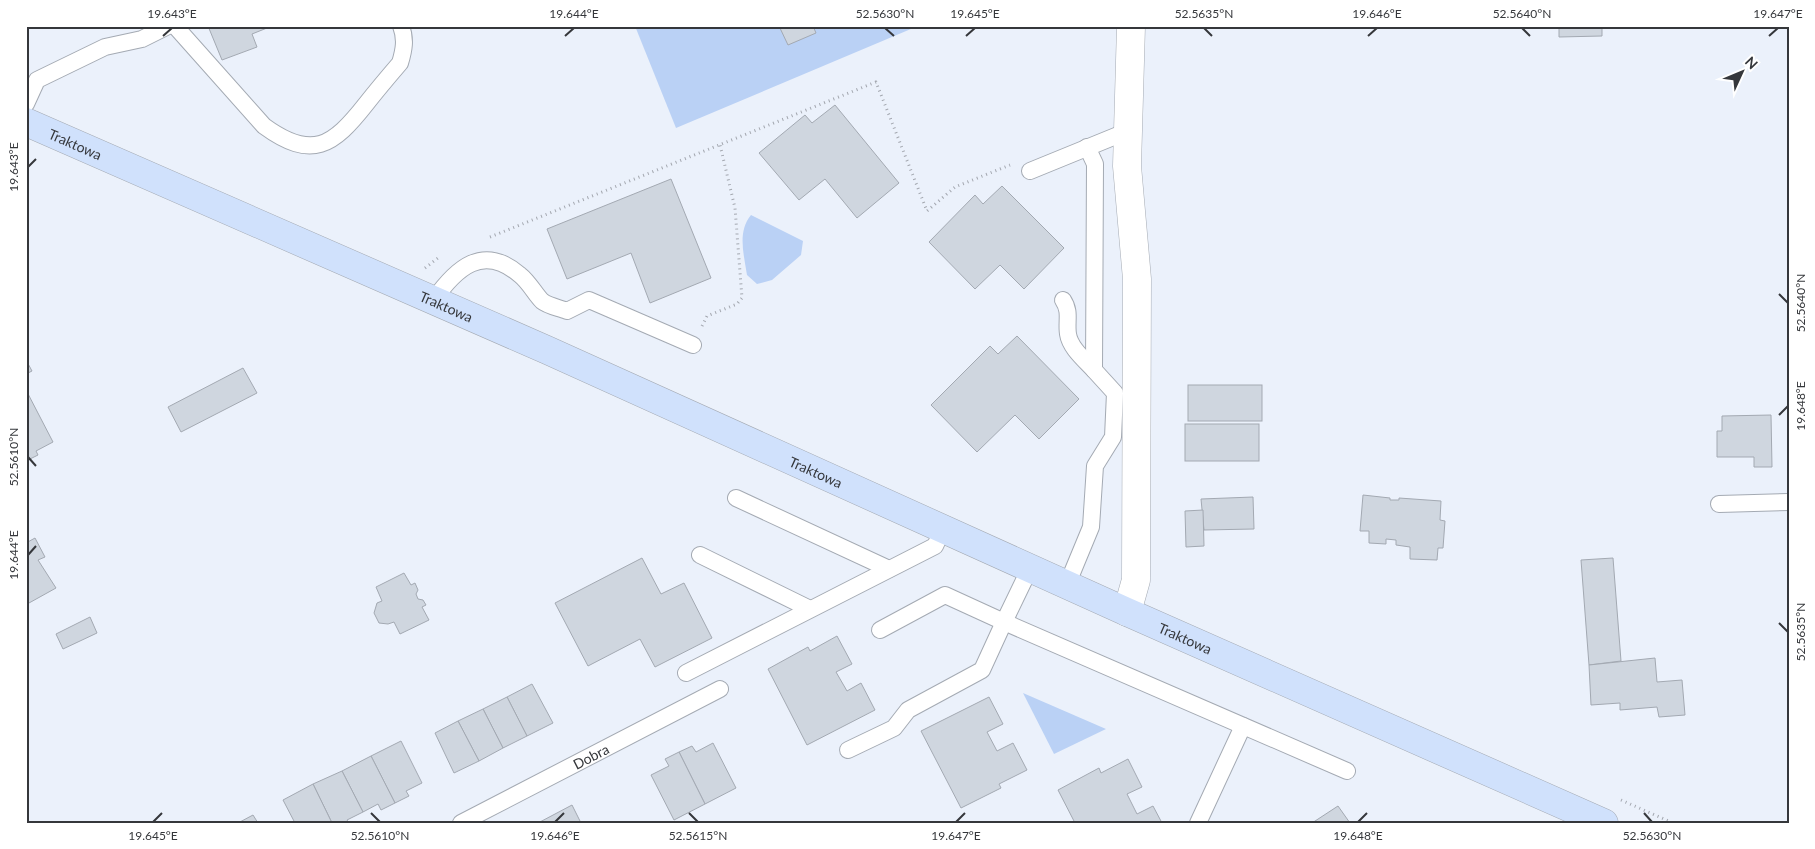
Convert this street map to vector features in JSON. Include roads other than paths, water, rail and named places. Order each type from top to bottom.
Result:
[{"type":"main road","name":"Traktowa","points":[[26,122],[433,301],[1593,821]]},
{"type":"street","points":[[1127,612],[1136,580],[1137,279],[1127,166],[1131,26]]},
{"type":"lane","points":[[26,104],[37,80],[106,47],[142,39],[168,26]]},
{"type":"lane","points":[[175,26],[264,126],[287,141],[314,146],[328,143],[341,134],[400,63],[404,51],[404,33],[401,26]]},
{"type":"lane","points":[[1023,167],[1087,147],[1128,131]]},
{"type":"lane","points":[[1087,147],[1095,164],[1094,370]]},
{"type":"lane","points":[[433,301],[449,278],[473,262],[492,259],[519,274],[542,301],[567,311],[589,300],[693,345]]},
{"type":"lane","points":[[1063,300],[1069,308],[1068,336],[1074,347],[1115,392],[1114,437],[1095,466],[1091,527],[1067,585]]},
{"type":"lane","points":[[736,498],[889,569]]},
{"type":"lane","points":[[1719,504],[1789,502]]},
{"type":"lane","points":[[686,673],[935,546],[942,529]]},
{"type":"lane","points":[[700,555],[810,609]]},
{"type":"lane","points":[[848,750],[894,728],[908,710],[982,670],[1030,568]]},
{"type":"lane","points":[[880,630],[945,595],[1347,771]]},
{"type":"lane","name":"Dobra","points":[[461,823],[485,817],[720,688]]},
{"type":"lane","points":[[1198,823],[1243,726]]}]
